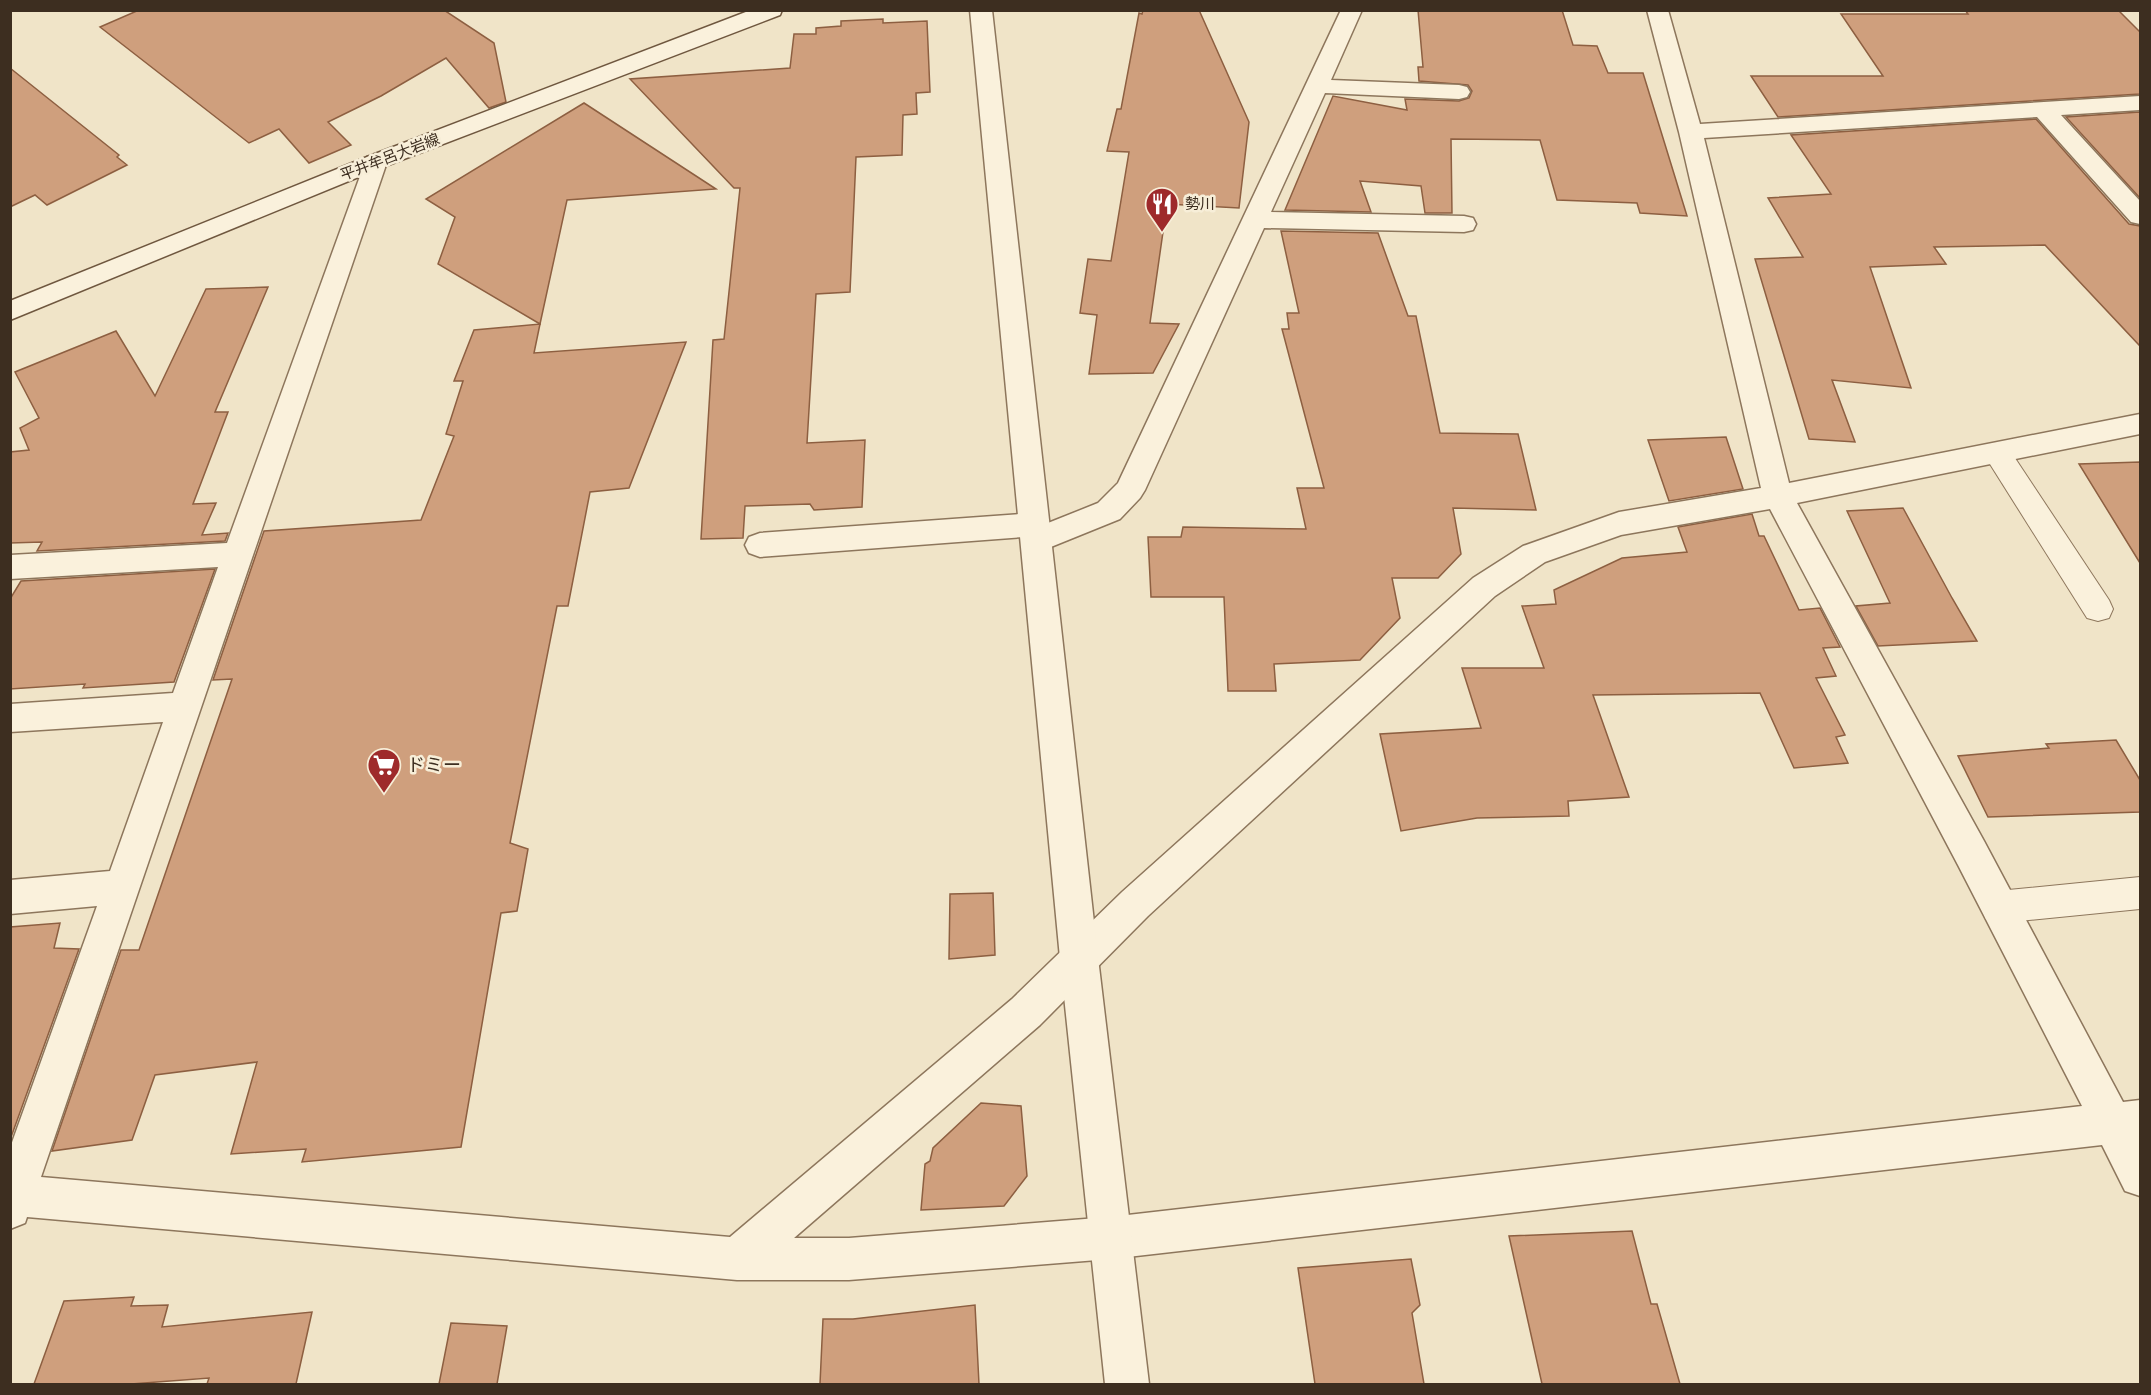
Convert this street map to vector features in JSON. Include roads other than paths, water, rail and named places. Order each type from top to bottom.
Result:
[{"type":"street","name":"平井牟呂大岩線","points":[[10,311],[375,162],[772,10]]},
{"type":"street","points":[[981,10],[1079,958],[1127,1384]]},
{"type":"street","points":[[760,545],[1035,533],[1109,511],[1130,490],[1352,10]]},
{"type":"street","points":[[1656,10],[1691,132],[1778,496],[1998,907],[2127,1122],[2140,1176]]},
{"type":"street","points":[[1317,86],[1459,92]]},
{"type":"street","points":[[1691,132],[2140,103]]},
{"type":"street","points":[[2043,109],[2140,216]]},
{"type":"street","points":[[375,162],[12,1199],[737,1260],[849,1259],[1110,1238],[2127,1122]]},
{"type":"street","points":[[1255,220],[1464,224]]},
{"type":"street","points":[[737,1260],[1026,1012],[1135,904],[1484,587],[1534,554],[1619,524],[1778,496],[2140,424]]},
{"type":"street","points":[[10,567],[238,554]]},
{"type":"street","points":[[10,718],[185,706]]},
{"type":"street","points":[[10,897],[123,887]]},
{"type":"lane","points":[[1997,453],[2098,609]]},
{"type":"lane","points":[[1998,907],[2140,893]]},
{"type":"place","name":"勢川","points":[[1162,233]]},
{"type":"place","name":"ドミー","points":[[384,794]]}]
